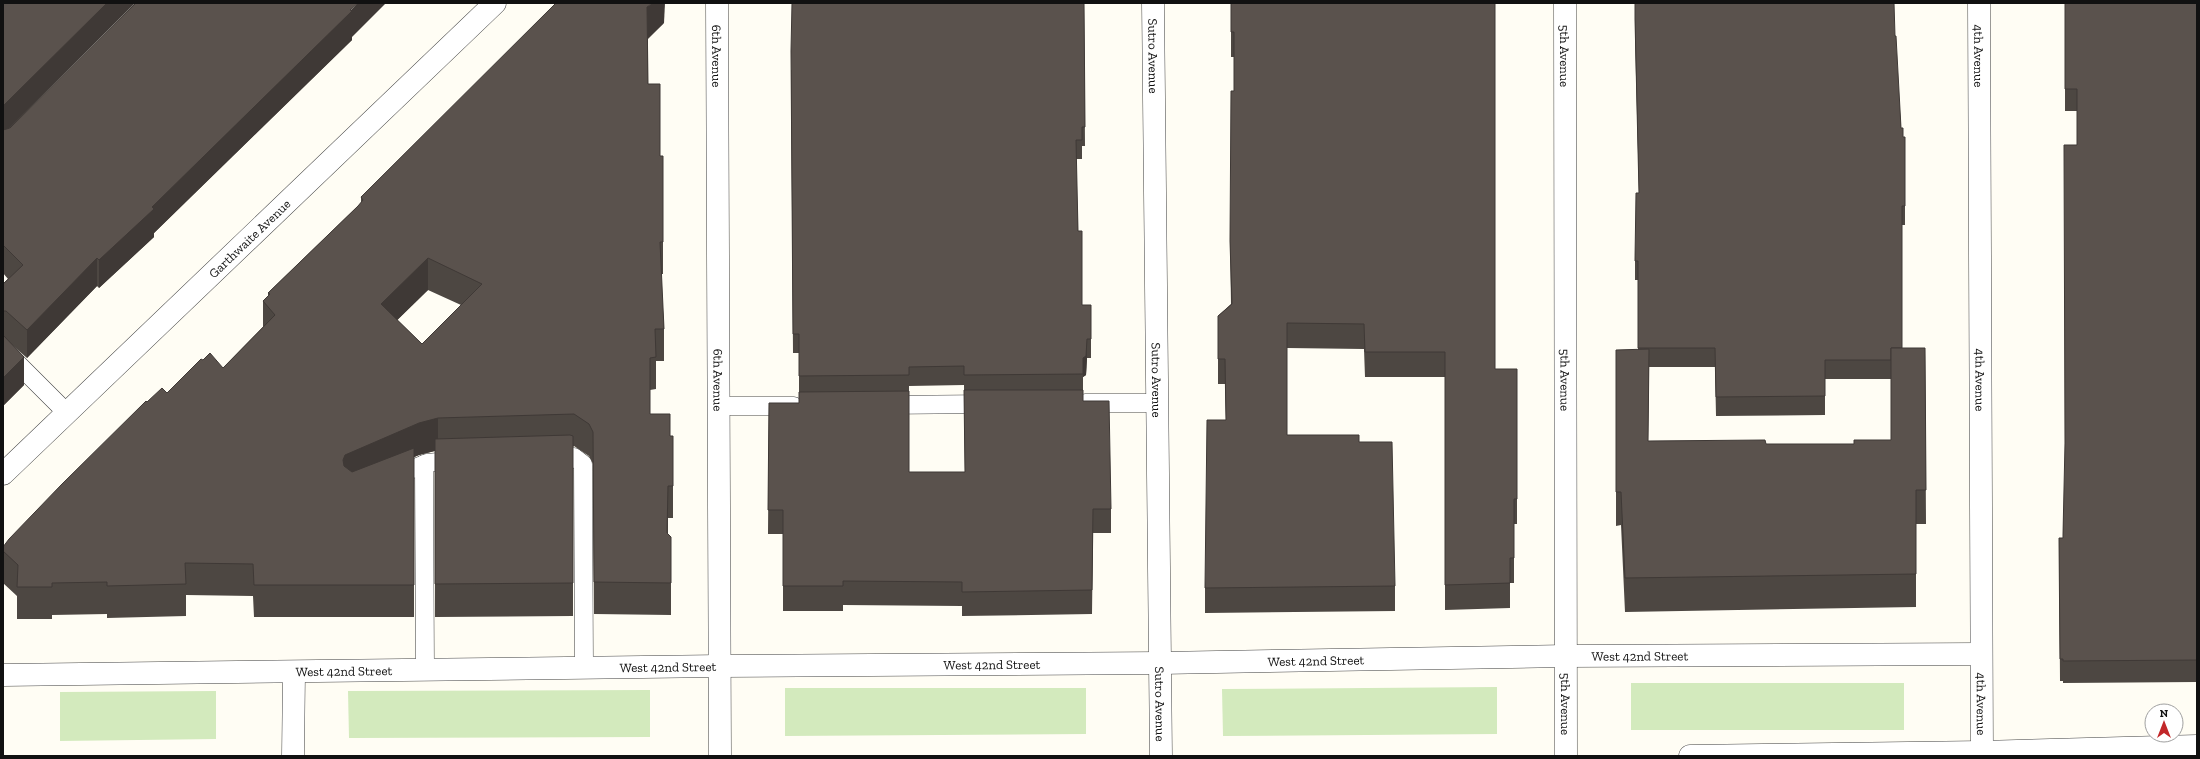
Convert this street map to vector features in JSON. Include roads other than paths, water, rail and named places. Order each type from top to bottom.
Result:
[{"type":"street","name":"Garthwaite Avenue","points":[[3,474],[495,3]]},
{"type":"street","name":"6th Avenue","points":[[717,3],[720,756]]},
{"type":"street","name":"Sutro Avenue","points":[[1153,3],[1161,756]]},
{"type":"street","name":"5th Avenue","points":[[1565,3],[1566,756]]},
{"type":"street","name":"4th Avenue","points":[[1979,3],[1980,654],[1982,754]]},
{"type":"street","name":"West 42nd Street","points":[[3,675],[294,673],[720,666],[1161,663],[1566,656],[1980,654]]},
{"type":"street","points":[[294,673],[294,756]]},
{"type":"street","points":[[1690,756],[1982,754],[2197,746]]},
{"type":"lane","points":[[3,348],[67,413]]},
{"type":"lane","points":[[1070,403],[1158,403]]},
{"type":"lane","points":[[862,405],[1006,404]]},
{"type":"lane","points":[[719,406],[814,405]]},
{"type":"lane","points":[[534,458],[574,457],[583,464],[584,668]]},
{"type":"lane","points":[[374,485],[424,464],[440,460],[479,459]]},
{"type":"lane","points":[[424,464],[425,671]]}]
